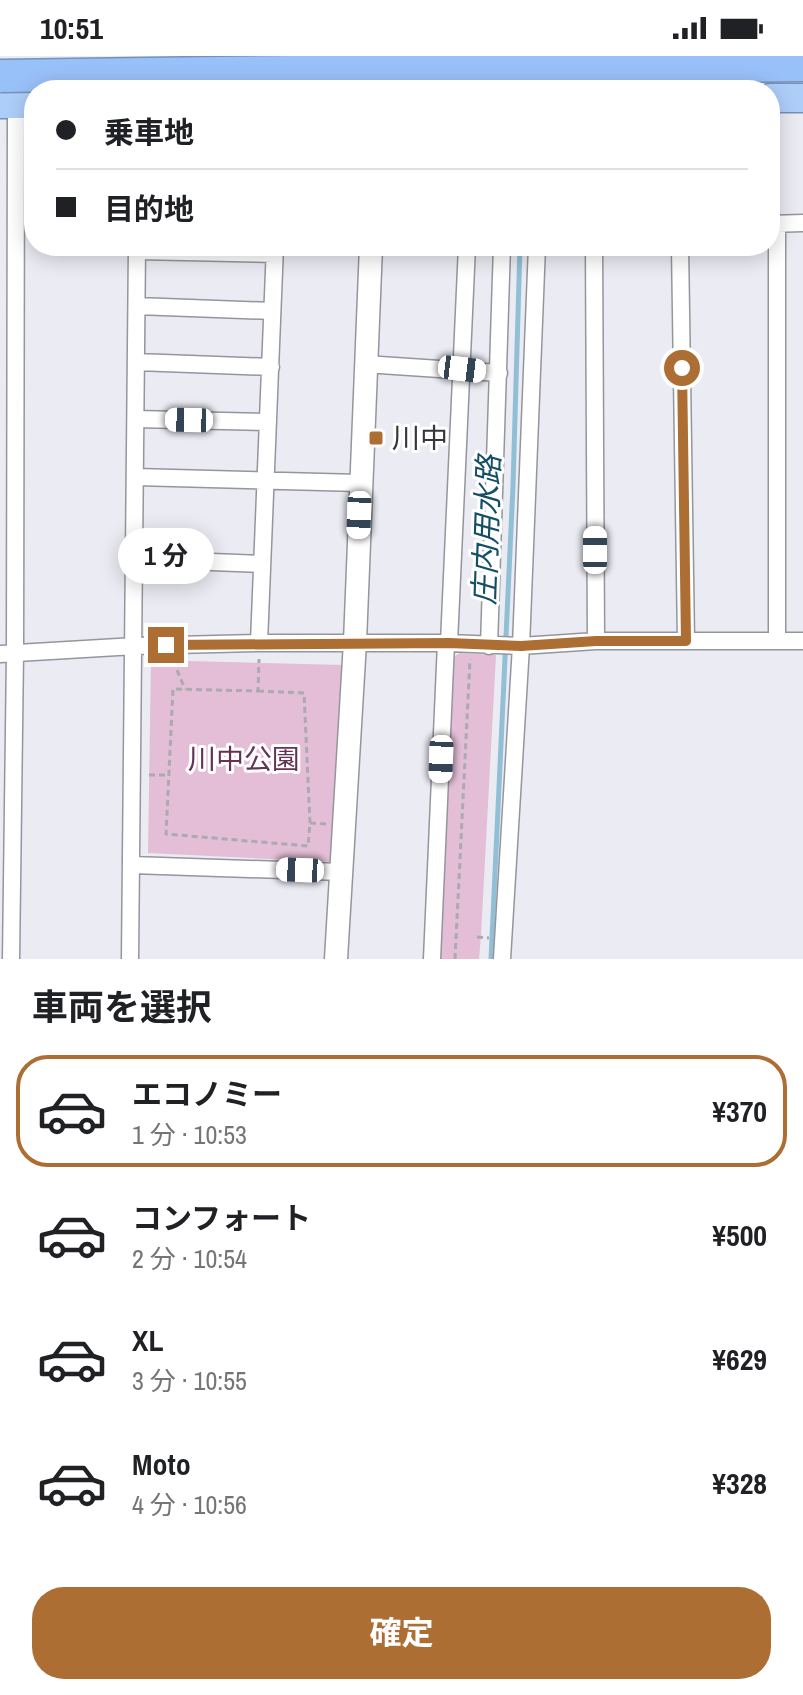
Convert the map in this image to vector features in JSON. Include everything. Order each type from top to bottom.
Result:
[{"type":"highway","points":[[0,76],[803,65]]},
{"type":"highway","points":[[780,82],[803,81]]},
{"type":"highway","points":[[780,98],[803,98]]},
{"type":"street","points":[[378,80],[379,56]]},
{"type":"street","points":[[506,80],[507,56]]},
{"type":"street","points":[[541,80],[542,56]]},
{"type":"street","points":[[11,959],[7,654],[12,100]]},
{"type":"street","points":[[780,224],[803,223]]},
{"type":"street","points":[[130,959],[137,256]]},
{"type":"street","points":[[259,643],[275,256]]},
{"type":"street","points":[[336,959],[355,642],[370,256]]},
{"type":"street","points":[[432,959],[467,256]]},
{"type":"street","points":[[491,646],[502,256]]},
{"type":"street","points":[[502,959],[536,256]]},
{"type":"street","points":[[594,256],[596,641]]},
{"type":"street","points":[[680,256],[686,641]]},
{"type":"street","points":[[774,256],[777,641]]},
{"type":"street","points":[[137,306],[272,311]]},
{"type":"street","points":[[137,362],[271,367]]},
{"type":"street","points":[[365,364],[499,373]]},
{"type":"street","points":[[136,419],[268,422]]},
{"type":"street","points":[[136,477],[360,483]]},
{"type":"street","points":[[135,559],[262,564]]},
{"type":"street","points":[[7,654],[135,646],[259,643],[517,646],[596,641],[803,641]]},
{"type":"street","points":[[132,865],[341,872]]},
{"type":"path","points":[[258,691],[259,643]]},
{"type":"path","points":[[455,959],[471,644]]},
{"type":"path","points":[[173,661],[185,689]]},
{"type":"path","points":[[173,689],[258,691],[304,693],[310,823],[308,846],[166,834],[173,689]]},
{"type":"path","points":[[133,775],[169,775]]},
{"type":"green space","points":[[460,653],[496,655],[481,935],[479,959],[438,959],[452,658]]},
{"type":"green space","name":"川中公園","points":[[151,660],[344,665],[332,862],[148,853]]},
{"type":"waterway","name":"庄内用水路","points":[[491,959],[513,486],[520,256]]},
{"type":"place","name":"川中","points":[[376,438]]},
{"type":"route","points":[[166,645],[449,643],[521,646],[596,641],[686,641],[682,368]]}]
